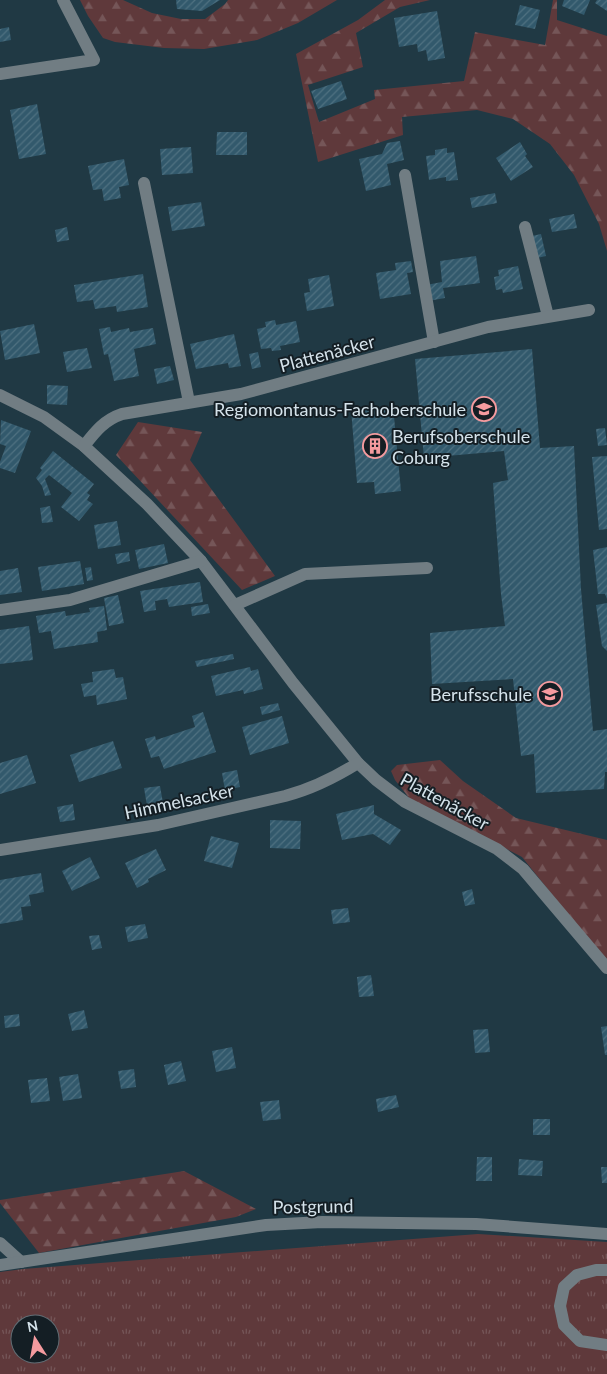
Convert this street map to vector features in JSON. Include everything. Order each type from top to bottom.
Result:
[{"type":"street","points":[[0,74],[94,60],[63,0]]},
{"type":"street","points":[[405,175],[434,342]]},
{"type":"street","points":[[144,183],[189,402]]},
{"type":"street","points":[[525,227],[548,316]]},
{"type":"street","name":"Plattenäcker","points":[[84,446],[102,424],[112,417],[122,414],[241,394],[488,327],[590,310]]},
{"type":"street","name":"Plattenäcker","points":[[0,395],[44,417],[84,446],[147,504],[201,561],[293,683],[358,762],[376,780],[405,802],[497,849],[523,869],[607,968]]},
{"type":"street","points":[[0,610],[70,600],[201,561]]},
{"type":"street","points":[[235,605],[305,574],[427,568]]},
{"type":"street","name":"Himmelsacker","points":[[0,850],[158,825],[285,796],[305,791],[333,779],[358,762]]},
{"type":"street","name":"Postgrund","points":[[0,1266],[266,1225],[322,1222],[476,1224],[607,1234]]},
{"type":"street","points":[[0,1243],[21,1262]]},
{"type":"street","points":[[607,1270],[596,1270],[577,1275],[564,1287],[560,1306],[564,1325],[580,1341],[607,1345]]},
{"type":"green space","points":[[80,0],[123,0],[152,13],[181,19],[205,19],[228,0],[337,0],[298,23],[257,40],[204,49],[164,48],[115,42],[103,38]]},
{"type":"green space","points":[[385,0],[430,0],[400,7],[356,33],[363,67],[308,85],[319,122],[375,99],[374,90],[464,81],[475,32],[545,45],[553,0],[557,0],[557,20],[607,36],[607,251],[599,224],[574,175],[550,144],[513,119],[477,110],[402,117],[403,135],[318,162],[296,54],[358,20]]},
{"type":"green space","points":[[138,422],[202,432],[190,460],[275,576],[242,590],[116,455]]},
{"type":"green space","points":[[440,760],[463,781],[516,818],[607,840],[607,963],[522,857],[410,799],[395,780],[391,771],[397,765]]},
{"type":"green space","points":[[184,1171],[256,1209],[236,1217],[39,1253],[0,1203],[0,1200]]},
{"type":"green space","points":[[478,1234],[607,1242],[607,1374],[0,1374],[0,1272]]},
{"type":"building","points":[[176,0],[220,0],[202,11],[177,9]]},
{"type":"building","points":[[564,0],[590,0],[584,15],[562,6]]},
{"type":"building","points":[[597,0],[607,0],[607,11],[595,3]]},
{"type":"building","points":[[520,5],[540,10],[535,29],[515,25]]},
{"type":"building","points":[[437,11],[445,58],[428,61],[426,50],[418,52],[417,44],[399,47],[394,18]]},
{"type":"building","points":[[9,27],[11,40],[0,42],[0,29]]},
{"type":"building","points":[[341,81],[347,99],[318,109],[311,91]]},
{"type":"building","points":[[37,104],[46,154],[19,159],[10,110]]},
{"type":"building","points":[[217,132],[247,132],[247,155],[216,155]]},
{"type":"building","points":[[400,141],[404,160],[387,164],[391,185],[366,191],[359,159],[382,154],[387,143]]},
{"type":"building","points":[[520,142],[527,154],[525,156],[533,167],[511,181],[496,158]]},
{"type":"building","points":[[191,147],[193,173],[162,175],[160,149]]},
{"type":"building","points":[[447,148],[447,153],[454,152],[458,180],[446,181],[446,177],[429,180],[426,156],[435,155],[435,150]]},
{"type":"building","points":[[124,159],[129,185],[119,187],[121,198],[104,201],[102,189],[93,190],[88,166]]},
{"type":"building","points":[[495,193],[497,203],[472,208],[470,198]]},
{"type":"building","points":[[201,202],[205,226],[172,231],[168,207]]},
{"type":"building","points":[[574,214],[577,228],[552,232],[549,219]]},
{"type":"building","points":[[67,227],[69,240],[57,242],[55,230]]},
{"type":"building","points":[[541,234],[546,256],[537,258],[532,236]]},
{"type":"building","points":[[476,256],[480,283],[443,288],[445,298],[428,301],[426,285],[442,282],[440,261]]},
{"type":"building","points":[[411,261],[413,272],[407,273],[411,294],[380,299],[376,273],[396,270],[395,263]]},
{"type":"building","points":[[518,266],[523,289],[503,293],[502,289],[496,290],[494,277],[499,276],[498,270]]},
{"type":"building","points":[[143,274],[148,307],[117,312],[116,306],[95,309],[93,300],[77,302],[74,285]]},
{"type":"building","points":[[329,275],[334,306],[307,311],[304,293],[310,292],[308,279]]},
{"type":"building","points":[[275,320],[276,325],[296,321],[300,342],[280,346],[281,350],[261,349],[257,329],[266,327],[265,322]]},
{"type":"building","points":[[34,324],[40,353],[5,360],[0,331]]},
{"type":"building","points":[[110,327],[111,332],[129,328],[130,332],[153,328],[156,344],[134,349],[139,376],[114,381],[108,354],[104,355],[99,329]]},
{"type":"building","points":[[234,334],[241,366],[229,368],[228,363],[196,369],[190,344]]},
{"type":"building","points":[[87,348],[92,368],[67,372],[63,352]]},
{"type":"building","points":[[532,349],[540,448],[574,446],[581,589],[593,731],[607,729],[607,772],[605,772],[604,789],[536,793],[534,754],[521,756],[513,679],[432,684],[430,633],[505,626],[493,483],[508,480],[504,451],[424,458],[415,359]]},
{"type":"building","points":[[258,352],[261,367],[252,369],[249,354]]},
{"type":"building","points":[[170,366],[174,380],[157,384],[154,369]]},
{"type":"building","points":[[47,385],[68,386],[67,405],[47,404]]},
{"type":"building","name":"Berufsoberschule Coburg","points":[[393,406],[401,491],[375,494],[374,482],[357,483],[351,409]]},
{"type":"building","points":[[1,420],[31,431],[15,473],[0,468],[0,462],[6,446],[0,444]]},
{"type":"building","points":[[605,428],[607,445],[598,446],[596,429]]},
{"type":"building","points":[[53,451],[94,484],[87,493],[90,495],[87,500],[93,504],[79,521],[61,507],[72,493],[49,475],[45,479],[51,495],[45,496],[42,486],[36,478],[42,470],[40,468]]},
{"type":"building","points":[[607,456],[607,529],[599,530],[592,457]]},
{"type":"building","points":[[50,506],[53,522],[42,523],[40,508]]},
{"type":"building","points":[[117,521],[121,545],[98,549],[94,525]]},
{"type":"building","points":[[164,544],[168,563],[139,569],[135,550]]},
{"type":"building","points":[[607,547],[607,599],[605,594],[598,594],[593,550]]},
{"type":"building","points":[[129,552],[130,561],[117,564],[115,554]]},
{"type":"building","points":[[80,561],[84,584],[42,591],[38,567]]},
{"type":"building","points":[[91,567],[93,580],[87,581],[85,568]]},
{"type":"building","points":[[18,568],[22,592],[0,595],[0,571]]},
{"type":"building","points":[[200,582],[203,602],[169,607],[167,599],[155,601],[156,610],[144,612],[140,591]]},
{"type":"building","points":[[118,595],[124,623],[109,626],[104,598]]},
{"type":"building","points":[[607,603],[607,651],[602,646],[596,605]]},
{"type":"building","points":[[208,604],[210,613],[192,616],[191,607]]},
{"type":"building","points":[[104,606],[107,630],[97,632],[98,642],[54,649],[51,631],[39,633],[36,616],[65,611],[66,616],[90,612],[89,608]]},
{"type":"building","points":[[29,626],[33,660],[0,664],[0,630]]},
{"type":"building","points":[[233,654],[234,659],[197,667],[195,661]]},
{"type":"building","points":[[250,667],[251,671],[258,669],[263,689],[244,694],[243,690],[216,696],[211,676]]},
{"type":"building","points":[[114,669],[116,678],[123,677],[127,699],[97,705],[96,695],[84,697],[81,684],[93,682],[92,672]]},
{"type":"building","points":[[278,703],[280,710],[262,715],[260,707]]},
{"type":"building","points":[[203,712],[216,752],[164,769],[159,756],[151,758],[145,739],[155,736],[156,740],[195,727],[192,716]]},
{"type":"building","points":[[282,716],[289,743],[250,755],[242,727]]},
{"type":"building","points":[[113,741],[122,768],[79,782],[70,755]]},
{"type":"building","points":[[27,755],[36,783],[0,794],[0,763]]},
{"type":"building","points":[[237,770],[240,787],[225,790],[222,773]]},
{"type":"building","points":[[160,786],[163,803],[147,806],[144,788]]},
{"type":"building","points":[[73,804],[75,820],[60,822],[57,807]]},
{"type":"building","points":[[374,805],[374,814],[401,830],[390,845],[373,834],[342,840],[336,814]]},
{"type":"building","points":[[270,820],[301,821],[300,849],[270,848]]},
{"type":"building","points":[[211,836],[239,843],[232,868],[204,861]]},
{"type":"building","points":[[156,849],[166,870],[148,879],[149,882],[137,888],[125,863]]},
{"type":"building","points":[[90,857],[100,878],[72,891],[62,871]]},
{"type":"building","points":[[41,873],[44,892],[29,895],[31,906],[21,907],[23,920],[0,924],[0,880]]},
{"type":"building","points":[[472,889],[475,904],[465,906],[462,892]]},
{"type":"building","points":[[348,908],[350,922],[333,924],[331,910]]},
{"type":"building","points":[[145,924],[148,938],[128,942],[125,927]]},
{"type":"building","points":[[99,935],[102,948],[92,950],[89,936]]},
{"type":"building","points":[[371,975],[374,996],[359,997],[357,977]]},
{"type":"building","points":[[84,1010],[88,1028],[72,1031],[68,1014]]},
{"type":"building","points":[[19,1014],[20,1026],[5,1028],[4,1016]]},
{"type":"building","points":[[607,1026],[607,1055],[605,1055],[601,1027]]},
{"type":"building","points":[[488,1029],[490,1052],[475,1053],[473,1030]]},
{"type":"building","points":[[232,1047],[236,1068],[216,1072],[212,1051]]},
{"type":"building","points":[[181,1061],[186,1081],[168,1085],[164,1065]]},
{"type":"building","points":[[134,1069],[136,1087],[121,1089],[118,1071]]},
{"type":"building","points":[[78,1074],[82,1098],[63,1101],[59,1077]]},
{"type":"building","points":[[47,1078],[50,1101],[31,1103],[28,1080]]},
{"type":"building","points":[[396,1095],[399,1107],[378,1112],[376,1099]]},
{"type":"building","points":[[279,1100],[281,1119],[263,1121],[260,1102]]},
{"type":"building","points":[[533,1119],[550,1119],[550,1135],[533,1135]]},
{"type":"building","points":[[477,1157],[492,1157],[492,1181],[476,1181]]},
{"type":"building","points":[[519,1159],[543,1161],[542,1176],[518,1175]]},
{"type":"building","points":[[601,1167],[607,1167],[607,1183],[602,1183]]},
{"type":"place","name":"Regiomontanus-Fachoberschule","points":[[484,409]]},
{"type":"place","name":"Berufsoberschule Coburg","points":[[375,446]]},
{"type":"place","name":"Berufsschule","points":[[550,694]]}]
